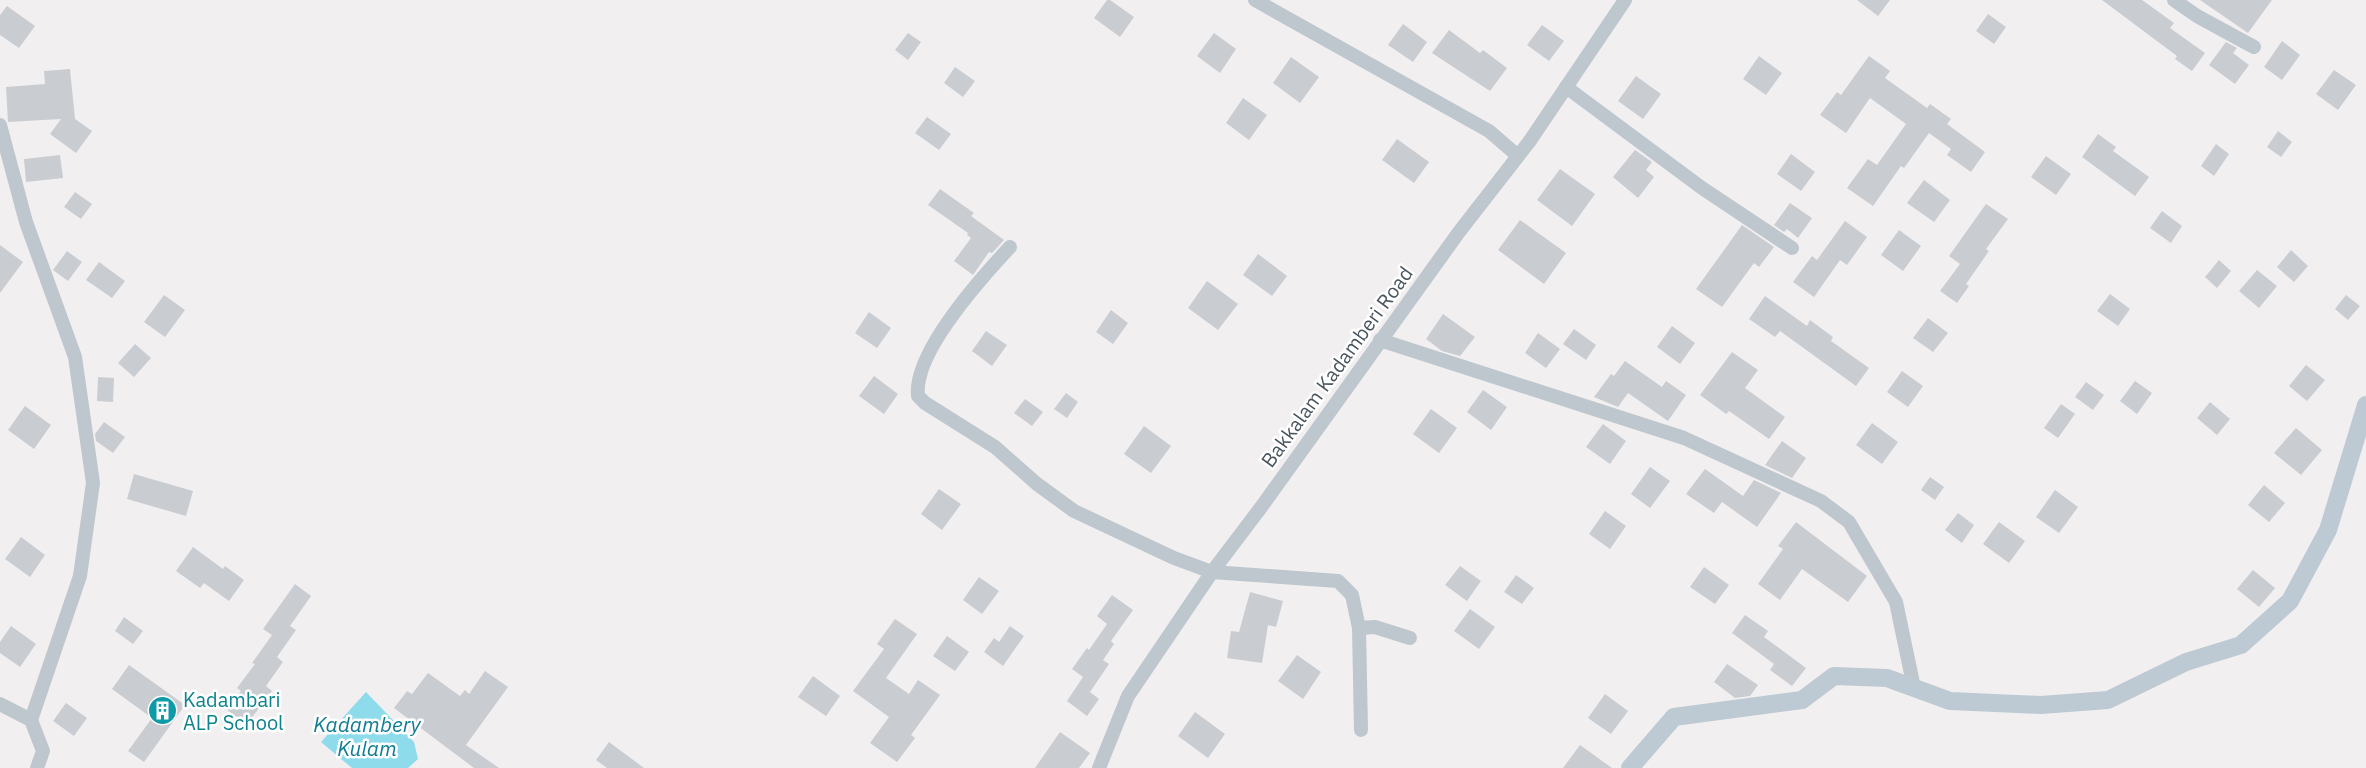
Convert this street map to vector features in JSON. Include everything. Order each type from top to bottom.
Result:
[{"type":"street","points":[[1255,0],[1490,131],[1518,156]]},
{"type":"street","name":"Bakkalam Kadamberi Road","points":[[1099,768],[1128,696],[1212,572],[1459,232],[1518,156],[1625,0]]},
{"type":"street","points":[[2174,0],[2197,16],[2254,47]]},
{"type":"street","points":[[1566,87],[1702,188],[1792,248]]},
{"type":"street","points":[[0,125],[26,222],[75,357],[93,483],[80,576],[31,720],[43,751],[37,768]]},
{"type":"street","points":[[1010,247],[983,275],[945,323],[921,375],[918,396],[925,403],[995,447],[1037,484],[1074,511],[1173,558],[1212,572],[1338,581],[1352,595],[1359,628],[1357,641],[1361,730]]},
{"type":"street","points":[[1380,340],[1684,438],[1821,501],[1850,522],[1896,602],[1914,688]]},
{"type":"street","points":[[1630,768],[1674,717],[1802,700],[1834,676],[1887,678],[1950,701],[2041,705],[2108,700],[2186,662],[2241,645],[2290,602],[2328,530],[2366,405]]},
{"type":"street","points":[[1359,628],[1375,627],[1410,638]]},
{"type":"street","points":[[0,704],[31,720]]},
{"type":"water","name":"Kadambery Kulam","points":[[366,692],[414,742],[418,759],[408,768],[352,768],[321,742]]},
{"type":"building","points":[[1107,0],[1134,17],[1120,37],[1094,18]]},
{"type":"building","points":[[1857,0],[1890,0],[1878,16]]},
{"type":"building","points":[[2102,0],[2142,0],[2174,23],[2170,28],[2205,53],[2192,71],[2175,59],[2177,56]]},
{"type":"building","points":[[2200,0],[2272,0],[2248,33]]},
{"type":"building","points":[[7,6],[35,26],[19,48],[0,35],[0,15]]},
{"type":"building","points":[[1988,14],[2006,27],[1994,44],[1976,31]]},
{"type":"building","points":[[1403,24],[1427,42],[1413,62],[1388,45]]},
{"type":"building","points":[[1542,25],[1564,41],[1549,61],[1527,45]]},
{"type":"building","points":[[1449,30],[1480,53],[1483,50],[1507,68],[1490,91],[1432,53]]},
{"type":"building","points":[[908,33],[921,42],[908,60],[895,50]]},
{"type":"building","points":[[1214,33],[1236,49],[1220,73],[1197,56]]},
{"type":"building","points":[[2282,41],[2300,55],[2282,80],[2264,67]]},
{"type":"building","points":[[2226,42],[2237,48],[2233,53],[2249,65],[2235,84],[2209,65]]},
{"type":"building","points":[[1759,56],[1782,73],[1766,95],[1743,79]]},
{"type":"building","points":[[1869,56],[1890,71],[1885,78],[1927,108],[1930,104],[1951,119],[1947,124],[1985,152],[1971,172],[1947,155],[1951,149],[1929,133],[1904,168],[1901,166],[1873,206],[1847,188],[1868,159],[1877,165],[1906,124],[1870,98],[1846,133],[1820,115],[1837,92],[1841,95]]},
{"type":"building","points":[[1291,57],[1319,77],[1300,103],[1273,83]]},
{"type":"building","points":[[955,67],[975,81],[963,97],[944,83]]},
{"type":"building","points":[[70,69],[75,119],[92,131],[76,153],[50,134],[61,119],[8,122],[6,87],[45,84],[44,71]]},
{"type":"building","points":[[2334,70],[2356,85],[2338,110],[2316,94]]},
{"type":"building","points":[[1636,76],[1661,94],[1643,119],[1618,101]]},
{"type":"building","points":[[1243,98],[1267,115],[1249,140],[1226,123]]},
{"type":"building","points":[[927,117],[951,134],[939,150],[915,133]]},
{"type":"building","points":[[2278,131],[2292,142],[2281,157],[2267,147]]},
{"type":"building","points":[[2098,134],[2116,147],[2113,151],[2149,177],[2135,196],[2082,157]]},
{"type":"building","points":[[1397,139],[1429,162],[1414,183],[1382,160]]},
{"type":"building","points":[[2216,144],[2229,154],[2214,176],[2201,166]]},
{"type":"building","points":[[1635,150],[1652,162],[1646,170],[1654,177],[1638,198],[1613,177]]},
{"type":"building","points":[[1791,154],[1815,172],[1801,191],[1777,174]]},
{"type":"building","points":[[60,155],[63,178],[26,182],[24,159]]},
{"type":"building","points":[[2046,156],[2071,174],[2056,195],[2031,177]]},
{"type":"building","points":[[1560,169],[1595,194],[1572,226],[1537,200]]},
{"type":"building","points":[[1924,180],[1950,200],[1934,222],[1907,203]]},
{"type":"building","points":[[940,189],[974,213],[971,216],[1004,240],[992,253],[989,252],[973,275],[954,261],[971,238],[967,235],[968,233],[928,205]]},
{"type":"building","points":[[75,192],[92,204],[81,219],[64,207]]},
{"type":"building","points":[[1790,203],[1812,218],[1798,238],[1787,229],[1784,232],[1774,225]]},
{"type":"building","points":[[1986,204],[2008,219],[1986,249],[1989,251],[1966,284],[1969,286],[1957,303],[1940,291],[1960,264],[1949,256]]},
{"type":"building","points":[[2162,211],[2182,226],[2171,243],[2150,228]]},
{"type":"building","points":[[1520,220],[1566,253],[1544,284],[1498,250]]},
{"type":"building","points":[[1845,221],[1867,237],[1847,265],[1840,260],[1814,297],[1793,282],[1812,256],[1817,260]]},
{"type":"building","points":[[1742,225],[1774,247],[1759,267],[1754,263],[1722,307],[1696,289]]},
{"type":"building","points":[[1899,230],[1921,246],[1903,271],[1881,255]]},
{"type":"building","points":[[0,245],[23,262],[0,293]]},
{"type":"building","points":[[2291,250],[2308,266],[2294,282],[2277,267]]},
{"type":"building","points":[[67,251],[82,262],[68,281],[53,270]]},
{"type":"building","points":[[1258,254],[1287,276],[1272,296],[1243,275]]},
{"type":"building","points":[[2219,260],[2231,271],[2217,288],[2205,277]]},
{"type":"building","points":[[99,262],[125,281],[112,298],[86,280]]},
{"type":"building","points":[[2257,270],[2277,286],[2259,308],[2239,291]]},
{"type":"building","points":[[1207,281],[1238,304],[1218,330],[1188,308]]},
{"type":"building","points":[[2110,294],[2130,309],[2118,326],[2097,311]]},
{"type":"building","points":[[164,295],[185,310],[165,337],[144,322]]},
{"type":"building","points":[[2346,295],[2360,306],[2348,320],[2335,309]]},
{"type":"building","points":[[1765,296],[1807,326],[1810,320],[1833,337],[1831,341],[1869,368],[1856,386],[1780,331],[1775,337],[1749,319]]},
{"type":"building","points":[[1111,310],[1128,323],[1113,344],[1096,332]]},
{"type":"building","points":[[869,312],[891,328],[877,348],[855,333]]},
{"type":"building","points":[[1443,314],[1475,337],[1460,356],[1442,351],[1426,339]]},
{"type":"building","points":[[1928,318],[1948,333],[1933,352],[1913,338]]},
{"type":"building","points":[[1672,326],[1695,343],[1680,364],[1657,347]]},
{"type":"building","points":[[1574,329],[1596,345],[1586,360],[1563,344]]},
{"type":"building","points":[[986,331],[1007,345],[992,366],[972,351]]},
{"type":"building","points":[[1538,333],[1560,349],[1546,368],[1525,353]]},
{"type":"building","points":[[135,344],[151,358],[134,377],[118,363]]},
{"type":"building","points":[[1732,352],[1758,370],[1745,388],[1785,417],[1769,439],[1729,411],[1726,414],[1700,395]]},
{"type":"building","points":[[1625,361],[1662,387],[1666,381],[1686,395],[1668,421],[1628,393],[1618,407],[1594,397],[1611,374],[1614,376]]},
{"type":"building","points":[[2306,365],[2325,380],[2307,401],[2289,386]]},
{"type":"building","points":[[1902,371],[1923,386],[1908,407],[1887,392]]},
{"type":"building","points":[[874,376],[898,394],[884,414],[859,396]]},
{"type":"building","points":[[98,377],[114,378],[113,402],[97,401]]},
{"type":"building","points":[[2135,381],[2152,393],[2137,414],[2120,401]]},
{"type":"building","points":[[2086,382],[2104,395],[2093,410],[2075,397]]},
{"type":"building","points":[[1483,390],[1507,407],[1491,430],[1467,412]]},
{"type":"building","points":[[1066,393],[1078,402],[1067,418],[1054,409]]},
{"type":"building","points":[[1025,399],[1043,412],[1032,426],[1014,413]]},
{"type":"building","points":[[2210,402],[2230,419],[2217,435],[2197,418]]},
{"type":"building","points":[[2061,404],[2075,414],[2058,438],[2044,428]]},
{"type":"building","points":[[25,406],[51,425],[34,449],[8,430]]},
{"type":"building","points":[[1431,409],[1457,428],[1439,453],[1413,434]]},
{"type":"building","points":[[104,422],[125,437],[113,453],[96,441],[95,434]]},
{"type":"building","points":[[1872,423],[1898,442],[1882,464],[1856,445]]},
{"type":"building","points":[[1603,424],[1626,441],[1610,464],[1586,447]]},
{"type":"building","points":[[1144,426],[1171,446],[1151,473],[1124,454]]},
{"type":"building","points":[[2296,428],[2322,450],[2301,475],[2274,453]]},
{"type":"building","points":[[1782,441],[1806,458],[1792,478],[1765,465]]},
{"type":"building","points":[[1650,467],[1670,481],[1650,508],[1631,494]]},
{"type":"building","points":[[1705,469],[1743,496],[1754,480],[1781,493],[1757,527],[1722,502],[1714,513],[1686,494]]},
{"type":"building","points":[[134,474],[193,491],[186,516],[127,499]]},
{"type":"building","points":[[1930,477],[1944,487],[1935,500],[1921,490]]},
{"type":"building","points":[[2264,485],[2285,503],[2269,522],[2248,505]]},
{"type":"building","points":[[939,489],[961,504],[942,530],[921,514]]},
{"type":"building","points":[[2055,490],[2078,507],[2059,533],[2036,517]]},
{"type":"building","points":[[1605,511],[1626,526],[1610,549],[1589,534]]},
{"type":"building","points":[[1958,513],[1974,525],[1962,543],[1945,530]]},
{"type":"building","points":[[1796,522],[1867,576],[1848,602],[1802,569],[1780,600],[1758,584],[1783,549],[1778,546]]},
{"type":"building","points":[[1999,522],[2025,541],[2009,563],[1983,544]]},
{"type":"building","points":[[21,537],[45,555],[30,577],[5,559]]},
{"type":"building","points":[[193,547],[223,569],[225,566],[244,580],[229,601],[204,583],[200,588],[176,571]]},
{"type":"building","points":[[1460,566],[1481,581],[1467,601],[1445,585]]},
{"type":"building","points":[[1704,567],[1729,585],[1715,604],[1690,587]]},
{"type":"building","points":[[2253,570],[2275,588],[2259,607],[2237,589]]},
{"type":"building","points":[[1516,575],[1534,588],[1522,604],[1504,592]]},
{"type":"building","points":[[979,577],[999,591],[982,614],[963,600]]},
{"type":"building","points":[[295,584],[311,596],[290,626],[296,630],[277,657],[283,662],[266,686],[272,691],[247,724],[227,710],[241,691],[237,688],[255,664],[252,663],[272,635],[263,629]]},
{"type":"building","points":[[1250,592],[1283,601],[1276,627],[1268,625],[1262,663],[1227,658],[1231,631],[1239,632]]},
{"type":"building","points":[[1112,595],[1133,610],[1111,641],[1114,644],[1103,660],[1109,664],[1090,692],[1099,699],[1087,716],[1067,701],[1083,677],[1072,669],[1107,624],[1097,616]]},
{"type":"building","points":[[1470,609],[1495,627],[1479,649],[1454,631]]},
{"type":"building","points":[[1745,615],[1768,631],[1764,637],[1806,668],[1792,686],[1770,670],[1774,664],[1732,633]]},
{"type":"building","points":[[124,617],[143,631],[133,644],[115,631]]},
{"type":"building","points":[[895,619],[917,634],[886,678],[909,694],[918,680],[940,695],[911,735],[915,738],[897,762],[870,743],[889,717],[853,691],[884,649],[877,644]]},
{"type":"building","points":[[11,626],[36,644],[20,667],[0,653],[0,642]]},
{"type":"building","points":[[1010,626],[1024,636],[1003,666],[984,652],[994,638],[999,642]]},
{"type":"building","points":[[947,636],[969,652],[955,671],[933,656]]},
{"type":"building","points":[[1297,655],[1321,672],[1303,699],[1278,681]]},
{"type":"building","points":[[1727,664],[1758,685],[1750,696],[1735,698],[1714,682]]},
{"type":"building","name":"Kadambari ALP School","points":[[129,665],[185,705],[144,762],[128,751],[152,718],[112,689]]},
{"type":"building","points":[[485,671],[508,687],[466,745],[499,768],[474,768],[394,708],[407,691],[412,694],[428,673],[460,696],[465,690],[469,694]]},
{"type":"building","points":[[813,676],[840,696],[826,716],[798,697]]},
{"type":"building","points":[[1605,694],[1628,711],[1611,734],[1588,718]]},
{"type":"building","points":[[66,703],[87,718],[74,736],[53,721]]},
{"type":"building","points":[[1195,712],[1225,734],[1208,758],[1178,736]]},
{"type":"building","points":[[1060,732],[1090,753],[1079,768],[1035,768]]},
{"type":"building","points":[[609,742],[644,768],[607,768],[596,760]]},
{"type":"building","points":[[1580,745],[1612,768],[1563,768]]},
{"type":"place","name":"Kadambari ALP School","points":[[162,711]]}]
